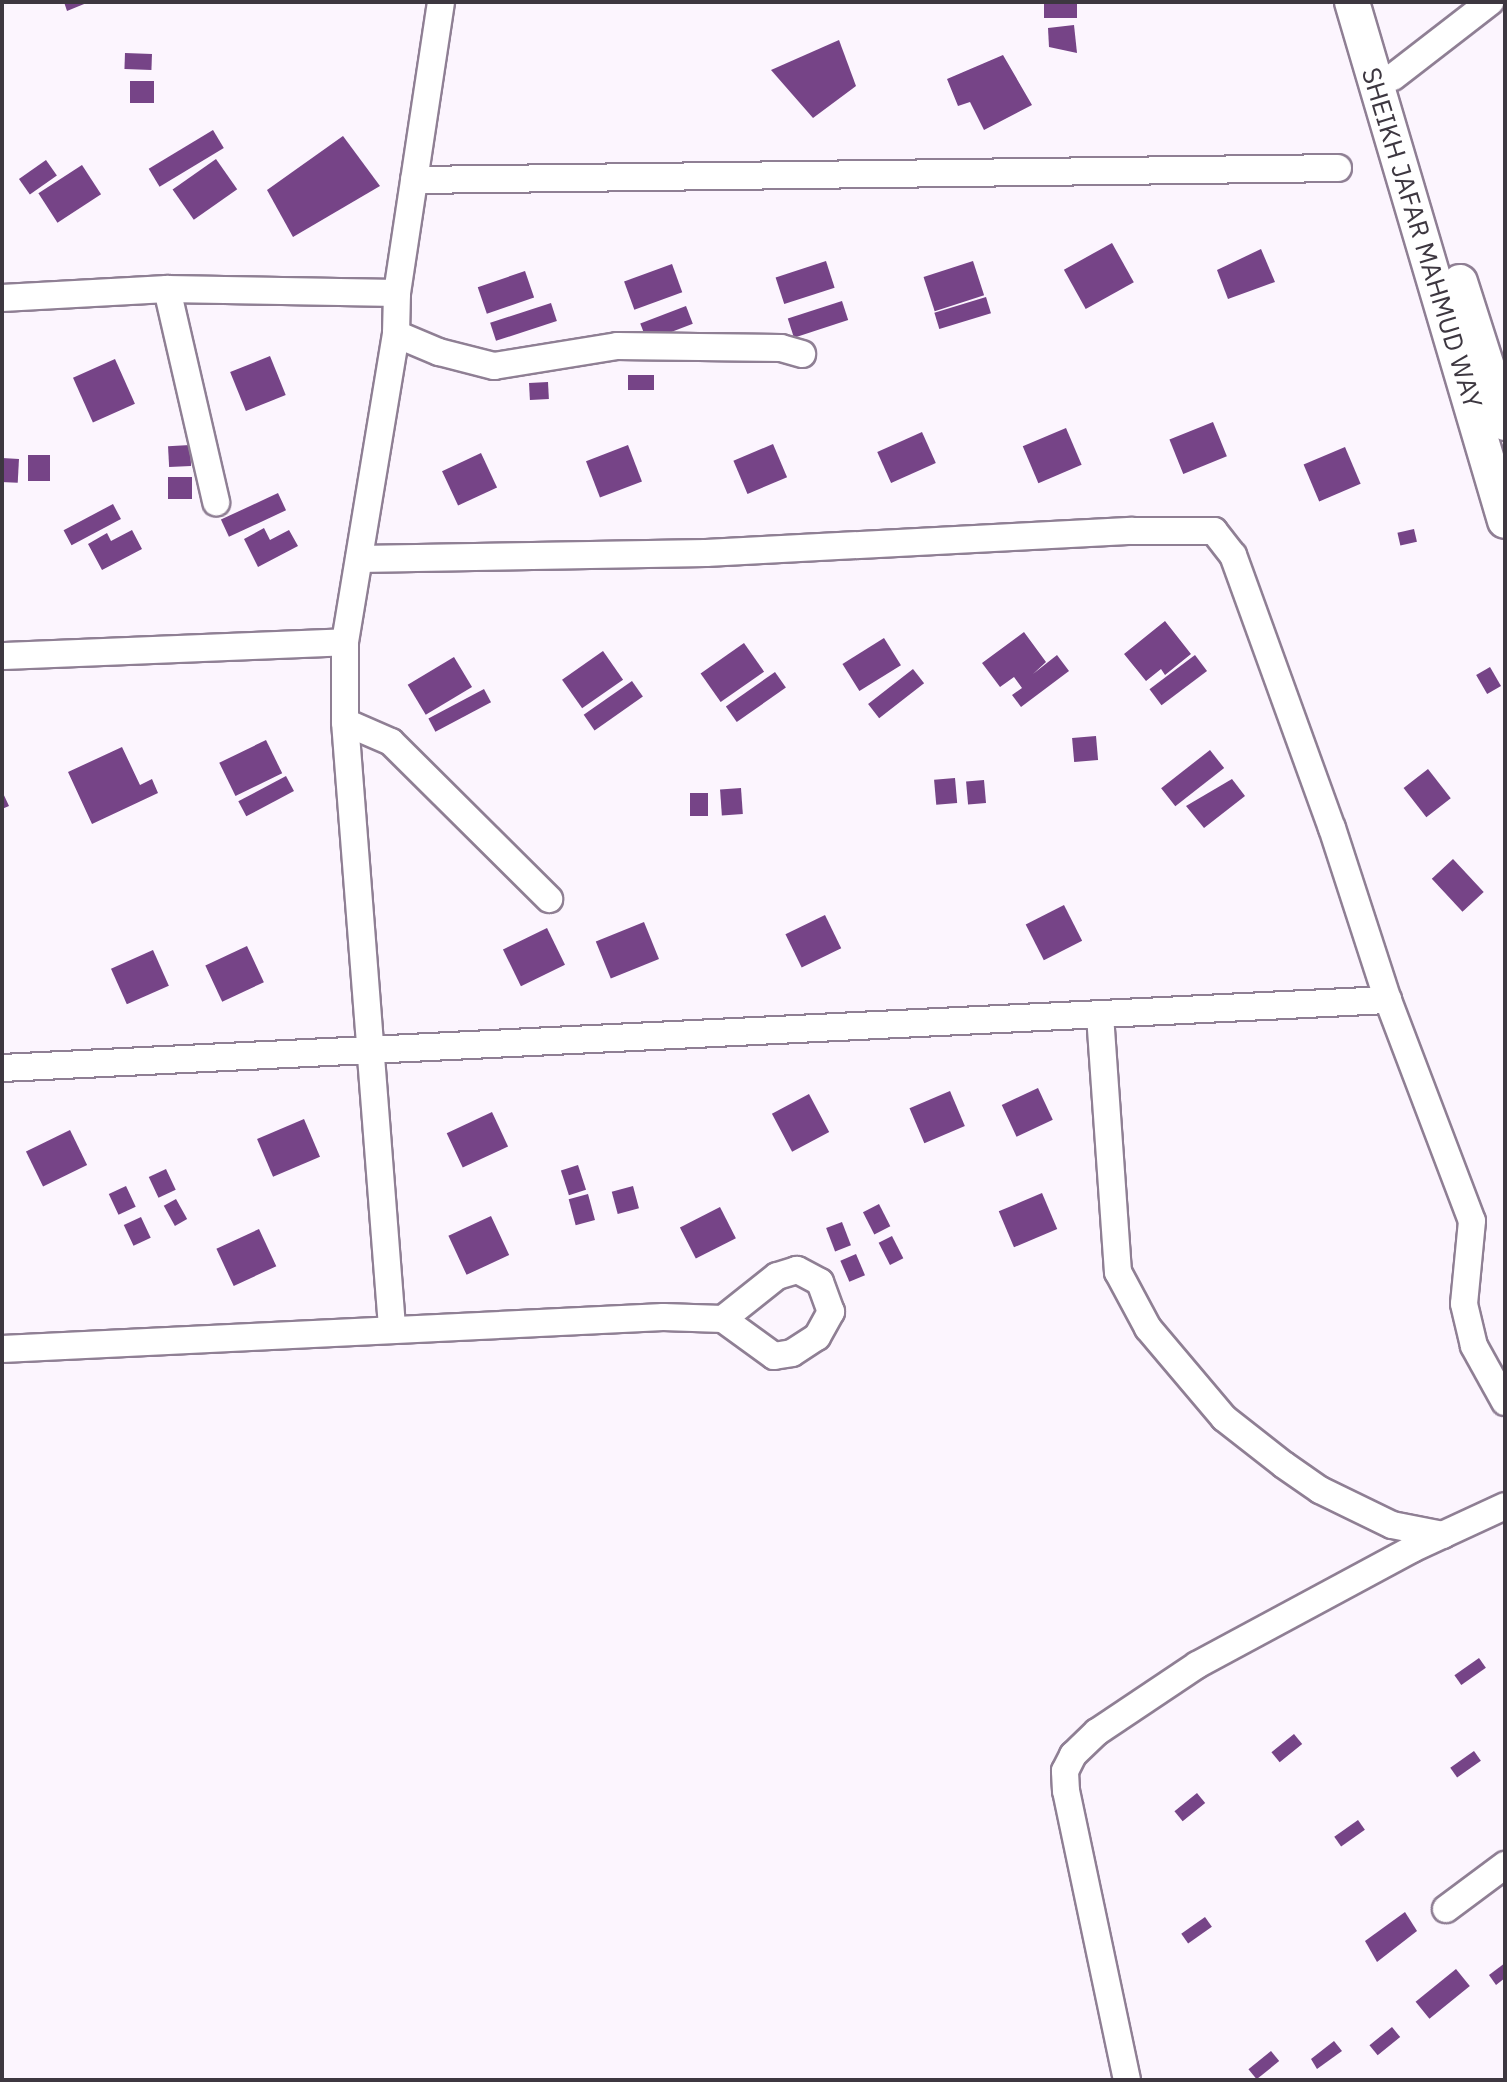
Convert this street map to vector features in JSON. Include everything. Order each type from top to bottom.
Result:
[{"type":"main road","name":"SHEIKH JAFAR MAHMUD WAY","points":[[1352,2],[1505,521]]},
{"type":"main road","name":"SHEIKH JAFAR MAHMUD WAY","points":[[1371,2],[1393,77],[1502,401]]},
{"type":"street","points":[[392,1327],[345,722],[345,642],[396,334],[397,293],[441,2]]},
{"type":"street","points":[[1393,77],[1490,2]]},
{"type":"street","points":[[414,180],[1338,168]]},
{"type":"street","points":[[2,298],[167,289],[397,293]]},
{"type":"street","points":[[167,289],[216,502]]},
{"type":"street","points":[[396,334],[439,352],[494,366],[617,346],[781,348],[802,354]]},
{"type":"street","points":[[359,559],[706,553],[1214,531],[1233,555],[1332,828],[1388,1000],[1472,1221],[1464,1304],[1474,1346],[1505,1402]]},
{"type":"street","points":[[2,656],[345,642]]},
{"type":"street","points":[[345,722],[391,742],[549,899]]},
{"type":"street","points":[[2,1068],[1388,1000]]},
{"type":"street","points":[[1100,1015],[1118,1272],[1148,1328],[1224,1418],[1284,1465],[1320,1490],[1392,1525],[1443,1535]]},
{"type":"street","points":[[2,1349],[392,1327],[723,1319]]},
{"type":"street","points":[[1127,2080],[1066,1791],[1065,1771],[1073,1755],[1097,1732],[1197,1665],[1443,1535],[1505,1506]]},
{"type":"street","points":[[1446,1909],[1505,1865]]},
{"type":"building","points":[[64,2],[89,2],[67,11]]},
{"type":"building","points":[[1044,2],[1077,2],[1077,18],[1044,18]]},
{"type":"building","points":[[1074,25],[1077,53],[1049,47],[1048,28]]},
{"type":"building","points":[[839,40],[856,86],[813,118],[771,70]]},
{"type":"building","points":[[125,53],[152,54],[151,70],[124,69]]},
{"type":"building","points":[[1003,55],[1032,105],[984,130],[970,102],[958,106],[947,79]]},
{"type":"building","points":[[130,81],[154,81],[154,103],[130,103]]},
{"type":"building","points":[[213,130],[224,148],[160,187],[149,169]]},
{"type":"building","points":[[343,136],[380,186],[293,237],[267,190]]},
{"type":"building","points":[[216,159],[237,189],[194,220],[173,189]]},
{"type":"building","points":[[46,160],[57,176],[30,194],[19,179]]},
{"type":"building","points":[[82,165],[101,194],[57,223],[38,193]]},
{"type":"building","points":[[1112,243],[1134,282],[1086,309],[1064,270]]},
{"type":"building","points":[[1261,249],[1275,282],[1228,299],[1217,270]]},
{"type":"building","points":[[826,261],[835,288],[784,304],[776,277]]},
{"type":"building","points":[[973,261],[984,295],[935,311],[924,277]]},
{"type":"building","points":[[672,264],[682,292],[634,310],[624,281]]},
{"type":"building","points":[[525,271],[534,297],[487,314],[478,287]]},
{"type":"building","points":[[986,297],[991,313],[939,329],[934,313]]},
{"type":"building","points":[[842,301],[848,320],[794,338],[788,319]]},
{"type":"building","points":[[551,303],[557,321],[496,341],[490,323]]},
{"type":"building","points":[[686,306],[693,324],[647,341],[640,324]]},
{"type":"building","points":[[270,356],[286,395],[246,411],[230,372]]},
{"type":"building","points":[[115,359],[135,404],[93,422],[73,378]]},
{"type":"building","points":[[628,375],[654,375],[654,390],[628,390]]},
{"type":"building","points":[[548,382],[549,399],[530,400],[529,383]]},
{"type":"building","points":[[1213,422],[1227,456],[1183,474],[1169,440]]},
{"type":"building","points":[[1066,428],[1082,465],[1038,483],[1023,446]]},
{"type":"building","points":[[922,432],[936,463],[891,483],[877,452]]},
{"type":"building","points":[[773,444],[787,477],[747,494],[733,461]]},
{"type":"building","points":[[190,445],[191,466],[169,467],[168,446]]},
{"type":"building","points":[[628,445],[642,481],[600,498],[586,461]]},
{"type":"building","points":[[1345,447],[1361,484],[1319,501],[1304,465]]},
{"type":"building","points":[[481,453],[497,487],[458,506],[442,471]]},
{"type":"building","points":[[28,455],[50,455],[50,481],[28,481]]},
{"type":"building","points":[[2,458],[19,459],[18,483],[2,482]]},
{"type":"building","points":[[168,477],[192,477],[192,499],[168,499]]},
{"type":"building","points":[[278,493],[286,510],[229,537],[221,520]]},
{"type":"building","points":[[113,504],[121,519],[72,545],[64,530]]},
{"type":"building","points":[[264,528],[270,540],[289,530],[298,546],[258,567],[244,539]]},
{"type":"building","points":[[1414,529],[1417,542],[1400,545],[1397,533]]},
{"type":"building","points":[[132,530],[142,549],[102,570],[88,544],[107,533],[111,541]]},
{"type":"building","points":[[1165,621],[1191,654],[1165,675],[1161,669],[1146,681],[1124,654]]},
{"type":"building","points":[[1024,632],[1046,662],[1033,674],[1057,655],[1069,671],[1021,707],[1012,695],[1022,688],[1014,677],[1000,687],[982,663]]},
{"type":"building","points":[[884,638],[901,665],[859,691],[842,664]]},
{"type":"building","points":[[744,643],[764,672],[721,702],[701,673]]},
{"type":"building","points":[[603,651],[623,680],[582,708],[562,680]]},
{"type":"building","points":[[1195,655],[1207,671],[1162,705],[1149,689]]},
{"type":"building","points":[[454,657],[472,687],[426,715],[408,685]]},
{"type":"building","points":[[1490,667],[1501,686],[1487,694],[1476,675]]},
{"type":"building","points":[[913,669],[924,683],[879,718],[868,704]]},
{"type":"building","points":[[775,672],[786,688],[737,722],[726,706]]},
{"type":"building","points":[[632,681],[643,697],[595,730],[584,715]]},
{"type":"building","points":[[484,689],[491,702],[435,732],[428,719]]},
{"type":"building","points":[[1096,736],[1098,760],[1074,762],[1072,738]]},
{"type":"building","points":[[266,740],[282,773],[235,796],[219,763]]},
{"type":"building","points":[[122,747],[140,785],[152,779],[158,793],[92,824],[68,772]]},
{"type":"building","points":[[1210,750],[1224,768],[1175,806],[1161,788]]},
{"type":"building","points":[[1428,769],[1451,798],[1426,817],[1404,788]]},
{"type":"building","points":[[286,776],[294,791],[246,816],[238,801]]},
{"type":"building","points":[[955,778],[957,803],[936,805],[934,780]]},
{"type":"building","points":[[1232,779],[1245,796],[1204,828],[1186,806]]},
{"type":"building","points":[[984,780],[986,803],[968,804],[966,782]]},
{"type":"building","points":[[741,788],[743,814],[722,815],[720,789]]},
{"type":"building","points":[[2,791],[9,806],[2,809]]},
{"type":"building","points":[[690,793],[708,793],[708,816],[690,816]]},
{"type":"building","points":[[1453,859],[1484,892],[1462,912],[1432,879]]},
{"type":"building","points":[[1064,905],[1082,941],[1044,960],[1026,925]]},
{"type":"building","points":[[825,915],[841,948],[802,968],[785,934]]},
{"type":"building","points":[[644,922],[659,959],[611,979],[596,941]]},
{"type":"building","points":[[547,928],[565,965],[521,986],[503,949]]},
{"type":"building","points":[[247,946],[264,982],[222,1002],[205,965]]},
{"type":"building","points":[[153,950],[169,986],[127,1004],[111,969]]},
{"type":"building","points":[[1038,1088],[1053,1120],[1017,1137],[1002,1105]]},
{"type":"building","points":[[950,1091],[965,1126],[924,1143],[909,1108]]},
{"type":"building","points":[[809,1094],[829,1132],[792,1152],[772,1114]]},
{"type":"building","points":[[492,1112],[508,1146],[463,1168],[447,1133]]},
{"type":"building","points":[[304,1119],[320,1157],[273,1177],[257,1139]]},
{"type":"building","points":[[70,1130],[87,1165],[43,1187],[26,1151]]},
{"type":"building","points":[[578,1165],[586,1190],[569,1195],[561,1171]]},
{"type":"building","points":[[166,1169],[176,1190],[159,1198],[149,1177]]},
{"type":"building","points":[[126,1186],[136,1207],[119,1215],[109,1194]]},
{"type":"building","points":[[633,1186],[639,1208],[618,1214],[612,1192]]},
{"type":"building","points":[[1042,1193],[1057,1229],[1014,1247],[999,1211]]},
{"type":"building","points":[[588,1194],[595,1220],[576,1225],[569,1199]]},
{"type":"building","points":[[176,1199],[187,1219],[175,1226],[164,1206]]},
{"type":"building","points":[[879,1204],[890,1226],[874,1234],[863,1212]]},
{"type":"building","points":[[720,1207],[736,1238],[696,1259],[680,1227]]},
{"type":"building","points":[[491,1216],[509,1255],[467,1275],[448,1236]]},
{"type":"building","points":[[141,1217],[151,1238],[134,1246],[124,1225]]},
{"type":"building","points":[[842,1222],[851,1245],[835,1251],[826,1228]]},
{"type":"building","points":[[259,1229],[276,1266],[234,1286],[216,1249]]},
{"type":"building","points":[[892,1236],[903,1258],[890,1265],[879,1243]]},
{"type":"building","points":[[856,1254],[865,1275],[849,1282],[840,1261]]},
{"type":"building","points":[[1479,1658],[1486,1668],[1461,1685],[1454,1675]]},
{"type":"building","points":[[1294,1734],[1302,1744],[1280,1762],[1271,1752]]},
{"type":"building","points":[[1474,1751],[1481,1761],[1457,1777],[1450,1768]]},
{"type":"building","points":[[1197,1793],[1205,1803],[1183,1821],[1174,1811]]},
{"type":"building","points":[[1358,1820],[1365,1830],[1341,1846],[1334,1837]]},
{"type":"building","points":[[1405,1912],[1417,1931],[1377,1962],[1365,1941]]},
{"type":"building","points":[[1205,1917],[1212,1927],[1188,1943],[1181,1934]]},
{"type":"building","points":[[1505,1963],[1505,1978],[1496,1985],[1489,1975]]},
{"type":"building","points":[[1456,1969],[1470,1986],[1429,2019],[1416,2002]]},
{"type":"building","points":[[1392,2027],[1400,2037],[1378,2055],[1369,2045]]},
{"type":"building","points":[[1334,2041],[1342,2051],[1317,2069],[1311,2059]]},
{"type":"building","points":[[1271,2051],[1279,2061],[1257,2079],[1248,2069]]}]
